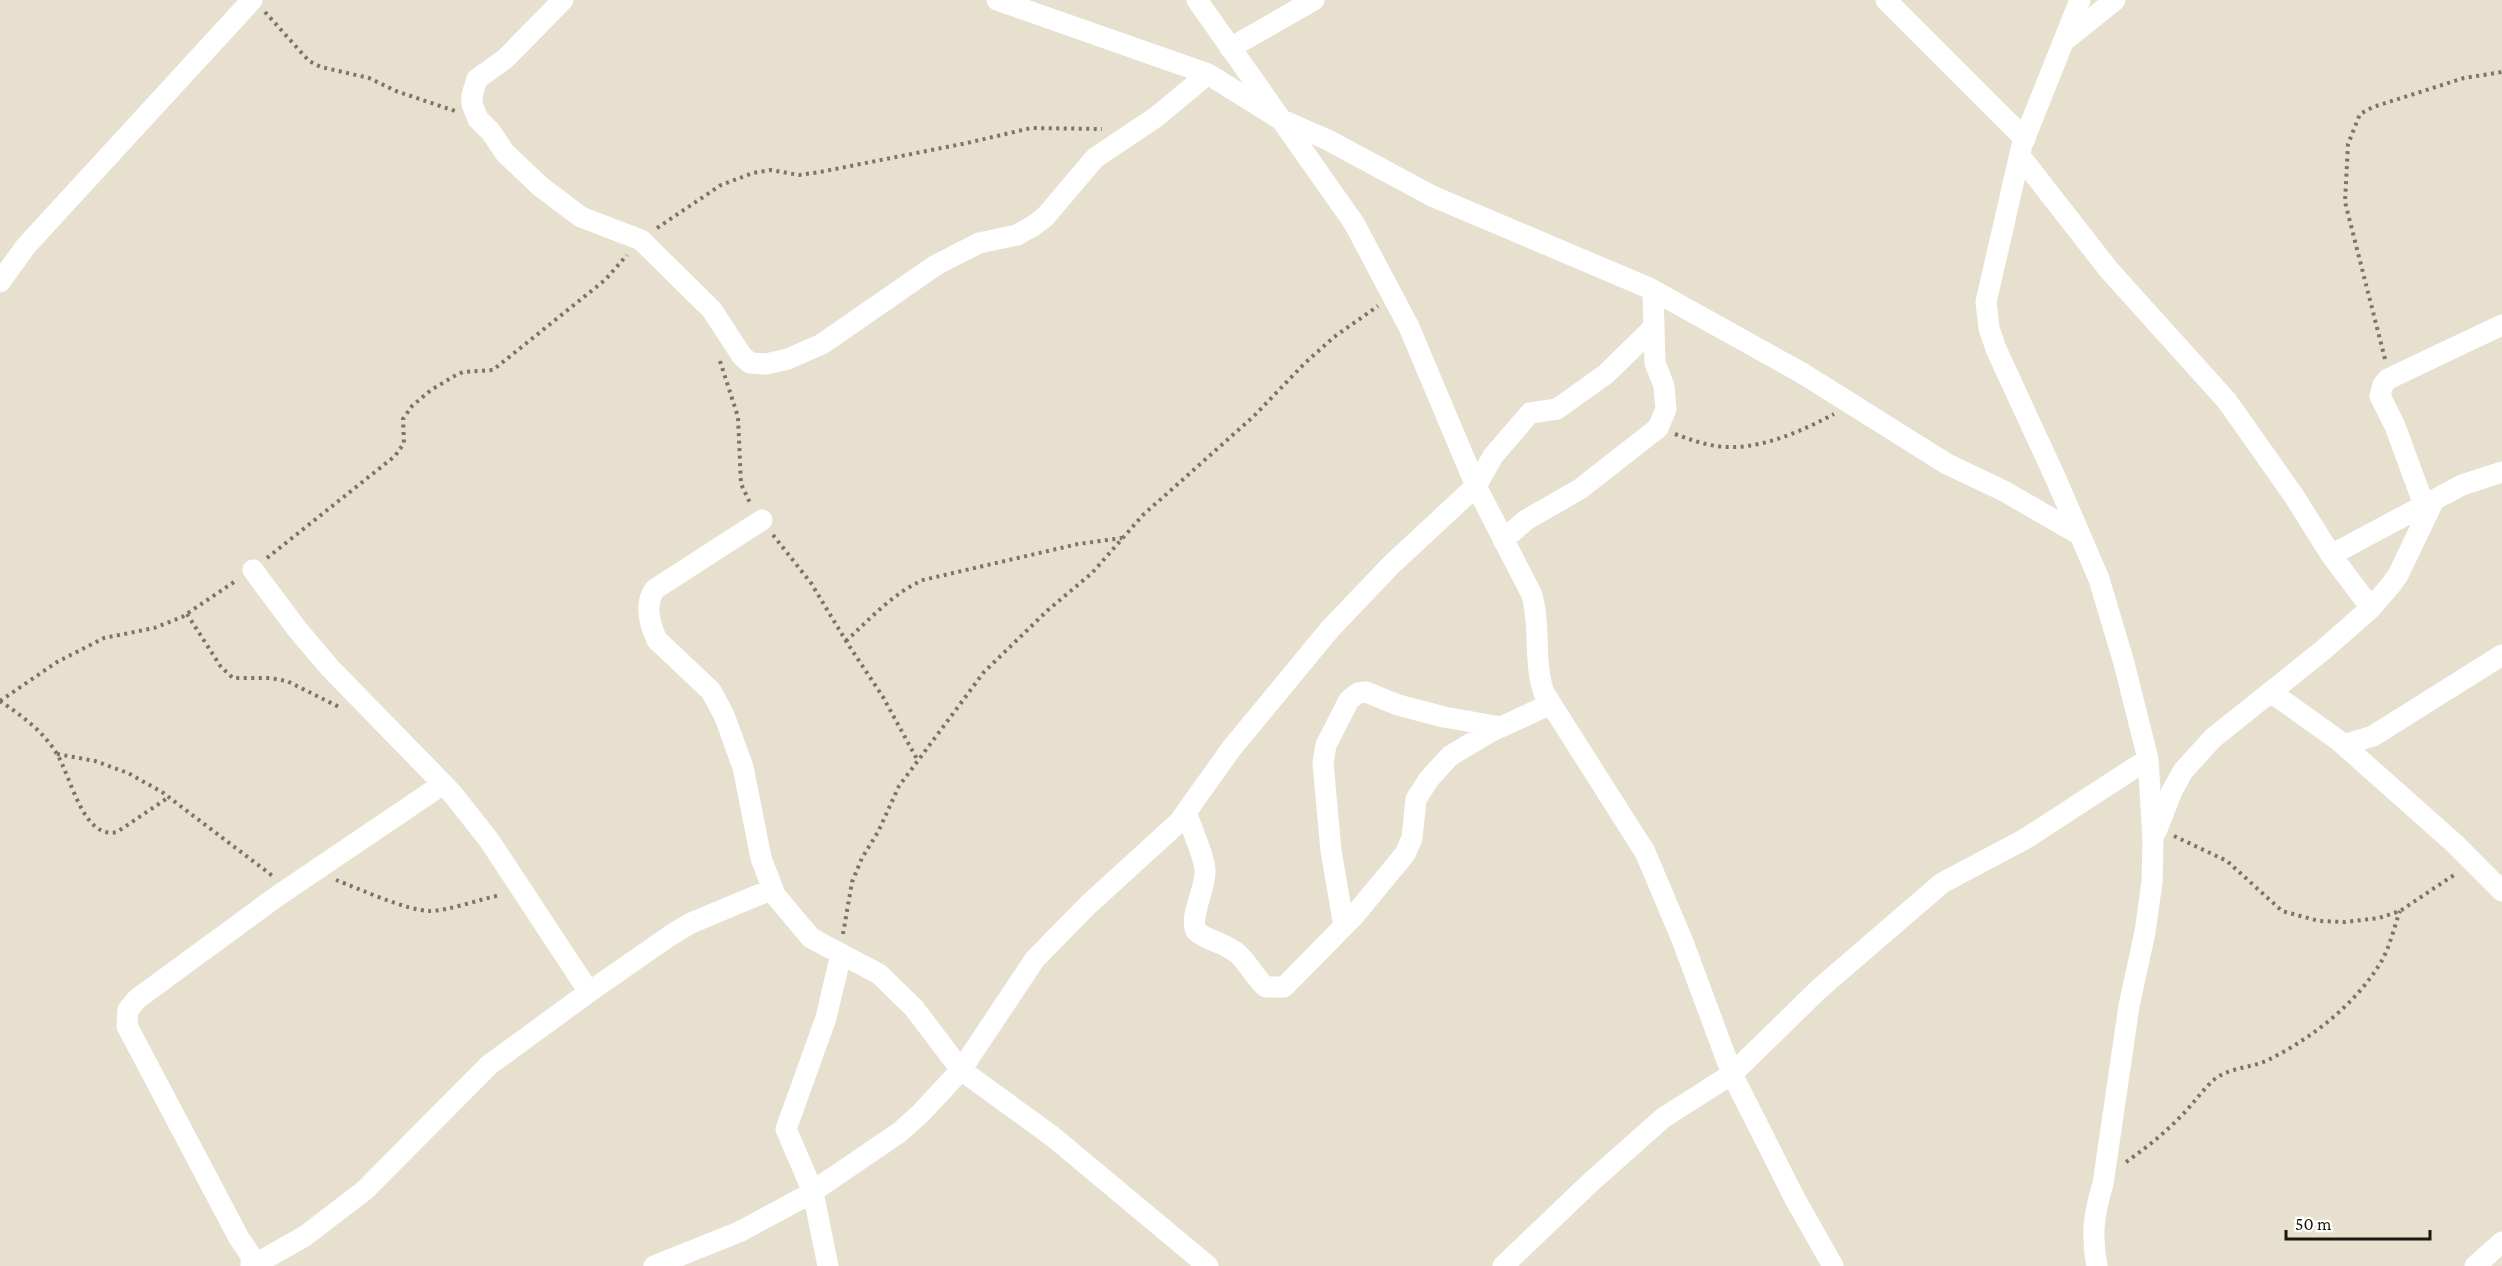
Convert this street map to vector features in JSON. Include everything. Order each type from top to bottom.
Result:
[{"type":"street","points":[[563,0],[505,59],[477,79],[472,104],[481,121],[505,153],[541,187],[580,217],[641,240],[712,310],[742,356],[750,363],[766,364],[788,359],[822,344],[936,265],[979,243],[1017,235],[1033,226],[1046,217],[1095,158],[1156,117],[1208,74]]},
{"type":"street","points":[[997,0],[1208,74],[1280,119],[1328,141],[1432,196],[1653,291],[1802,373],[1947,464],[2004,491],[2080,535]]},
{"type":"street","points":[[1197,0],[1354,223],[1394,295],[1476,486],[1532,595],[1538,615],[1540,679],[1551,704],[1645,852],[1683,942],[1732,1074],[1795,1199],[1833,1266]]},
{"type":"street","points":[[1230,48],[1314,0]]},
{"type":"street","points":[[1886,0],[2022,147],[2109,270],[2227,401],[2294,496],[2331,555],[2371,608]]},
{"type":"street","points":[[2080,0],[2022,147],[1986,302],[1989,328],[2017,399],[2099,579],[2124,663],[2148,759],[2155,832],[2152,882],[2129,1005],[2104,1179],[2093,1228],[2097,1266]]},
{"type":"street","points":[[2064,41],[2115,0]]},
{"type":"street","points":[[0,282],[26,246],[256,4]]},
{"type":"street","points":[[1503,540],[1526,520],[1580,489],[1658,428],[1666,409],[1664,386],[1655,363],[1653,291]]},
{"type":"street","points":[[2155,832],[2172,791],[2184,771],[2213,738],[2272,693],[2371,608],[2398,575],[2429,502],[2380,396],[2383,385],[2388,379],[2502,324]]},
{"type":"street","points":[[654,1266],[739,1232],[813,1192],[900,1132],[961,1070],[1035,959],[1088,905],[1153,848],[1186,812],[1231,749],[1345,610],[1476,486],[1493,456],[1530,413],[1553,410],[1606,374],[1653,328]]},
{"type":"street","points":[[2331,555],[2462,485],[2502,472]]},
{"type":"street","points":[[762,520],[655,589],[648,609],[652,630],[657,640],[711,691],[724,715],[743,767],[761,858],[775,895],[811,938],[879,974],[914,1008],[961,1070],[1052,1136],[1208,1266]]},
{"type":"street","points":[[253,570],[297,629],[330,668],[443,784],[489,840],[589,992]]},
{"type":"street","points":[[2344,745],[2373,736],[2502,655]]},
{"type":"street","points":[[1344,926],[1331,851],[1323,763],[1326,745],[1349,700],[1358,693],[1366,692],[1398,705],[1444,717],[1501,727]]},
{"type":"street","points":[[2272,693],[2344,745],[2481,869],[2502,891]]},
{"type":"street","points":[[1186,812],[1205,870],[1202,896],[1193,925],[1202,936],[1227,946],[1239,955],[1266,987],[1279,988],[1289,983],[1344,926],[1406,854],[1412,838],[1416,799],[1429,779],[1450,756],[1501,727],[1551,704]]},
{"type":"street","points":[[1503,1266],[1591,1182],[1663,1118],[1732,1074],[1819,989],[1942,883],[2025,839],[2148,759]]},
{"type":"street","points":[[443,784],[289,889],[136,999],[126,1016],[126,1026],[251,1257],[252,1266],[304,1236],[365,1190],[489,1065],[589,992],[691,923],[773,889]]},
{"type":"street","points":[[828,1266],[813,1192],[786,1129],[826,1018],[841,954]]},
{"type":"street","points":[[2475,1266],[2502,1242]]},
{"type":"path","points":[[256,4],[309,61],[321,67],[369,78],[396,91],[481,121]]},
{"type":"path","points":[[2388,379],[2384,352],[2345,202],[2348,144],[2356,121],[2365,110],[2464,78],[2502,72]]},
{"type":"path","points":[[169,797],[117,832],[110,834],[101,832],[88,819],[57,754],[36,728],[0,701],[57,662],[104,638],[154,628],[187,614],[253,570],[395,456],[404,443],[403,419],[412,406],[431,390],[456,375],[493,370],[605,280],[641,240],[721,185],[753,173],[771,170],[799,175],[819,172],[1031,128],[1134,130]]},
{"type":"path","points":[[841,954],[852,882],[862,858],[878,832],[899,786],[984,672],[1030,627],[1092,573],[1143,515],[1254,416],[1311,357],[1334,337],[1394,295]]},
{"type":"path","points":[[717,350],[738,417],[741,484],[746,498],[811,583],[883,697],[918,761]]},
{"type":"path","points":[[1658,428],[1718,446],[1749,444],[1776,440],[1812,426],[1854,405]]},
{"type":"path","points":[[846,641],[901,591],[923,580],[1078,544],[1123,538]]},
{"type":"path","points":[[187,614],[221,667],[233,678],[270,678],[287,681],[341,708]]},
{"type":"path","points":[[57,754],[95,760],[128,773],[169,797],[289,889]]},
{"type":"path","points":[[2155,832],[2227,861],[2282,911],[2319,921],[2345,922],[2379,918],[2400,911],[2452,875],[2481,869]]},
{"type":"path","points":[[314,872],[383,898],[427,911],[440,910],[523,890]]},
{"type":"path","points":[[2104,1179],[2170,1127],[2206,1087],[2219,1077],[2237,1068],[2265,1061],[2298,1043],[2328,1022],[2358,994],[2382,960],[2400,911]]}]
